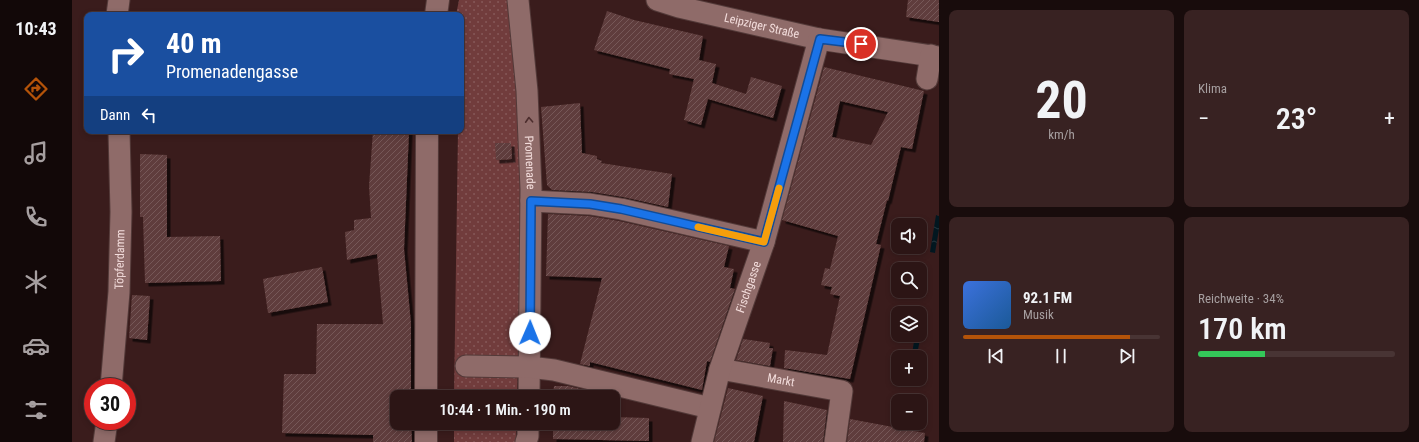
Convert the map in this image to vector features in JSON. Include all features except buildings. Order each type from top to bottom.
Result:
[{"type":"street","points":[[117,12],[119,0]]},
{"type":"street","points":[[436,12],[438,0]]},
{"type":"street","name":"Promenade","points":[[518,0],[527,91],[531,201],[529,390]]},
{"type":"street","name":"Leipziger Straße","points":[[656,0],[679,7],[820,39],[935,56]]},
{"type":"street","name":"Fischgasse","points":[[702,442],[720,369],[764,242],[820,39]]},
{"type":"street","points":[[927,79],[935,56]]},
{"type":"street","name":"Töpferdamm","points":[[112,378],[119,292],[121,212],[119,134]]},
{"type":"street","points":[[426,390],[427,134]]},
{"type":"street","points":[[531,201],[590,204],[621,209],[764,242]]},
{"type":"street","points":[[466,366],[529,367],[574,374],[710,408]]},
{"type":"street","name":"Markt","points":[[720,369],[842,391],[836,442]]},
{"type":"street","points":[[104,442],[106,430]]},
{"type":"street","points":[[426,430],[426,442]]},
{"type":"street","points":[[526,442],[528,430]]},
{"type":"shaded area","points":[[459,0],[514,0],[524,124],[517,390],[454,390],[458,134],[464,134],[464,12],[457,12]]},
{"type":"shaded area","points":[[454,430],[516,430],[516,442],[454,442]]},
{"type":"water","points":[[936,215],[939,216],[939,229],[935,253],[930,252]]},
{"type":"water","points":[[914,342],[919,342],[918,350],[913,350]]},
{"type":"slow traffic","points":[[698,227],[764,242],[779,188]]},
{"type":"route","points":[[530,333],[531,201],[590,204],[621,209],[764,242],[820,39],[861,44]]}]
